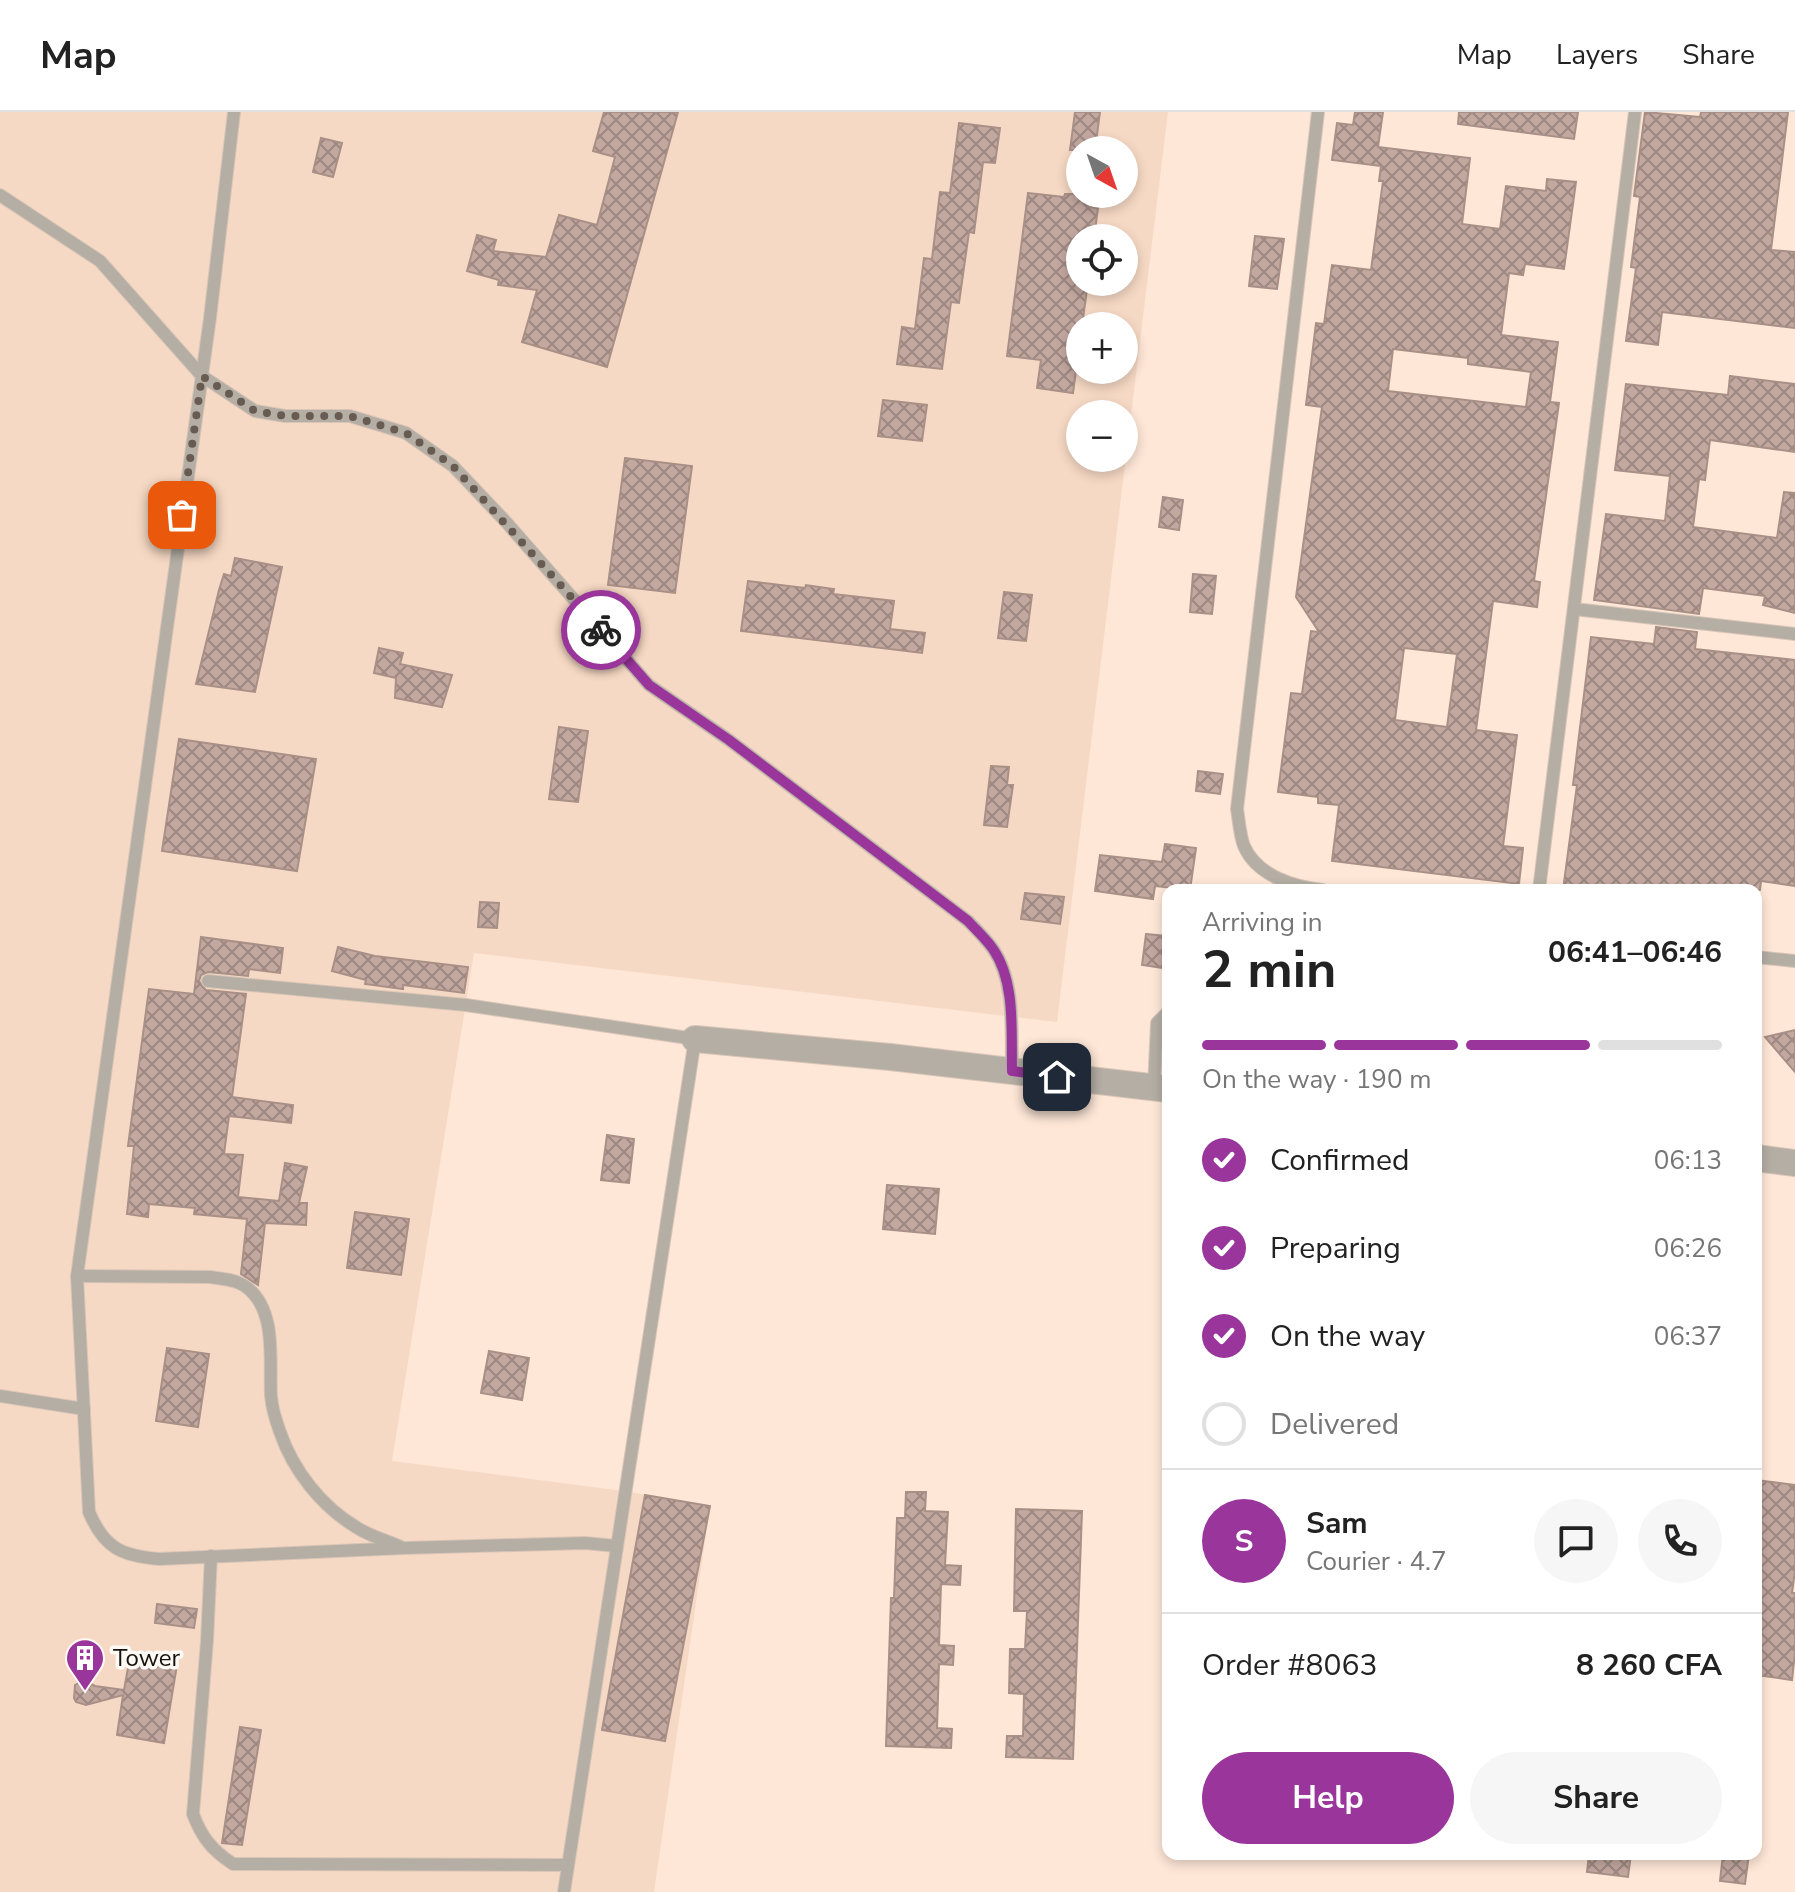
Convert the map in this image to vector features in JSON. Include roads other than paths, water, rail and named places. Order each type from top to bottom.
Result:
[{"type":"street","points":[[695,1039],[890,1057],[1161,1089]]},
{"type":"street","points":[[1762,1159],[1795,1163]]},
{"type":"lane","points":[[234,112],[202,376],[77,1276],[89,1512],[98,1533],[118,1550],[133,1557],[159,1559],[404,1548],[585,1543],[616,1546]]},
{"type":"lane","points":[[1294,884],[1268,874],[1244,847],[1237,809],[1318,112]]},
{"type":"lane","points":[[1540,884],[1635,112]]},
{"type":"lane","points":[[0,195],[100,261],[202,376],[255,411],[285,416],[350,416],[406,433],[453,466],[649,685],[729,740],[968,921],[995,951],[1005,978],[1011,1017],[1012,1071]]},
{"type":"lane","points":[[1574,609],[1795,634]]},
{"type":"lane","points":[[1762,958],[1795,961]]},
{"type":"lane","points":[[208,981],[466,1005],[695,1039],[564,1892]]},
{"type":"lane","points":[[1161,1089],[1157,1023],[1162,1018]]},
{"type":"lane","points":[[77,1276],[210,1277],[246,1286],[261,1304],[269,1330],[272,1400],[281,1434],[300,1474],[324,1502],[356,1527],[404,1548]]},
{"type":"lane","points":[[0,1396],[84,1409]]},
{"type":"lane","points":[[211,1556],[193,1814],[200,1835],[214,1851],[233,1864],[568,1865]]},
{"type":"place","name":"Tower","points":[[85,1692]]}]
